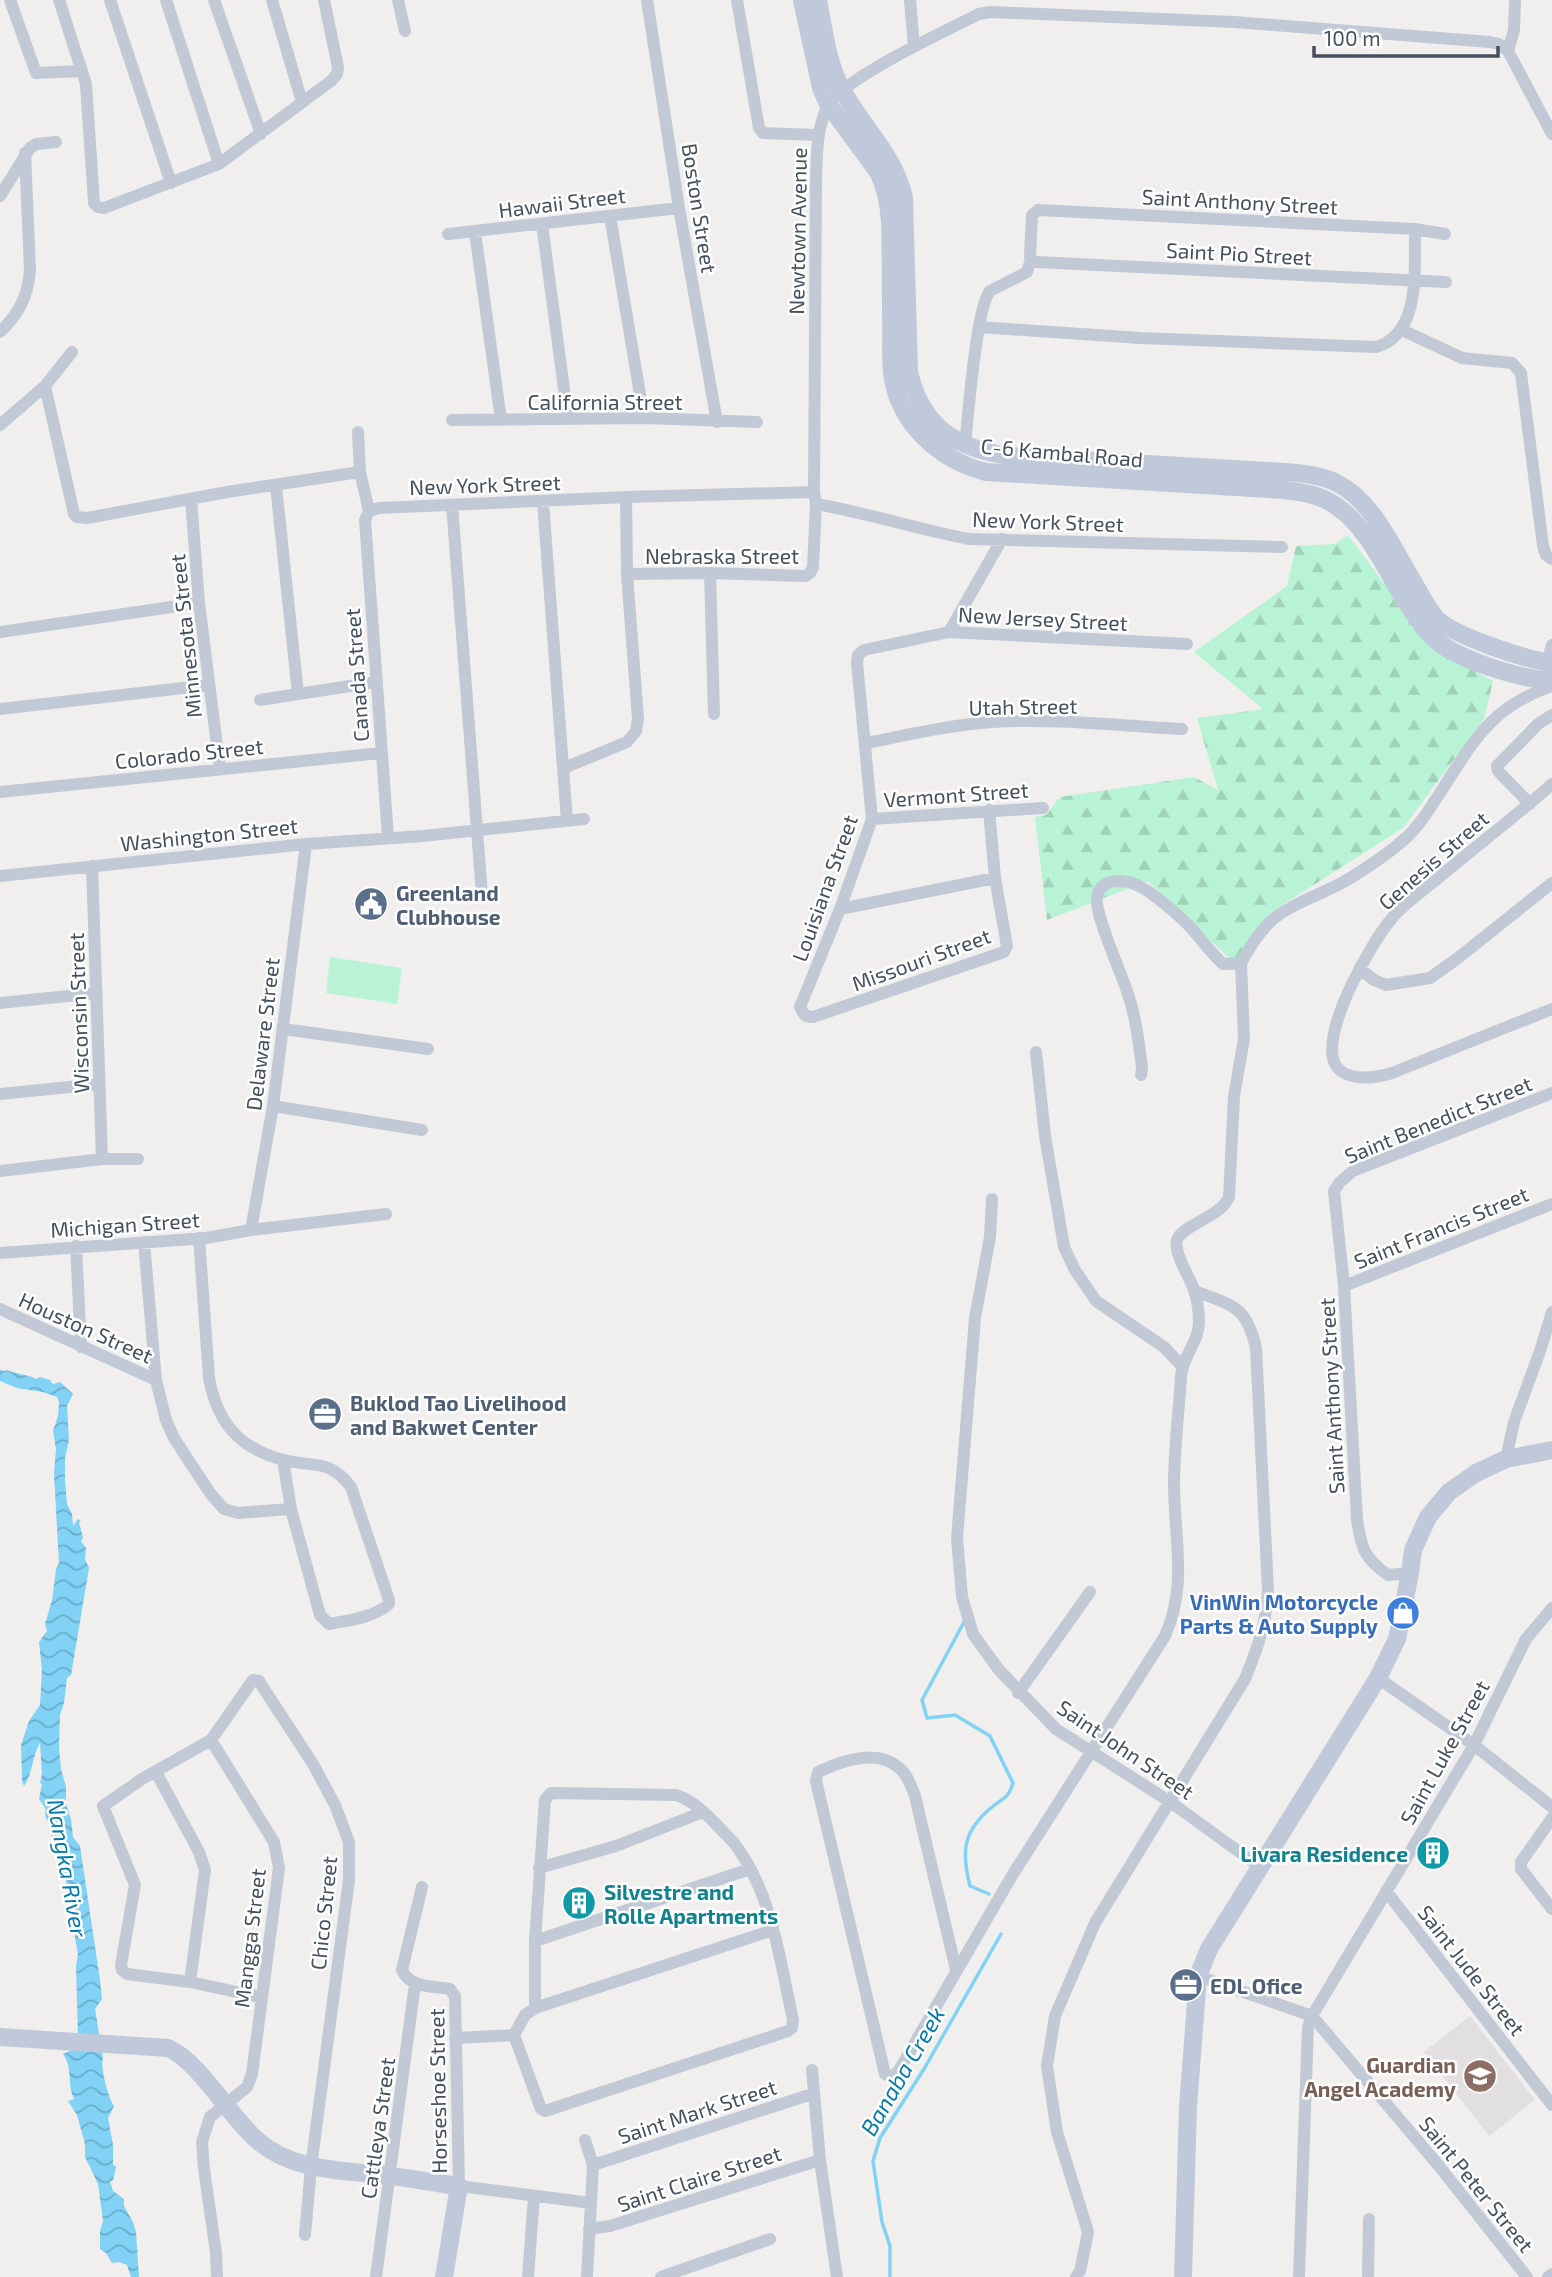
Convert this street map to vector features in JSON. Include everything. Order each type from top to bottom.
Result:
[{"type":"main road","name":"C-6 Kambal Road","points":[[802,0],[819,80],[828,104],[884,184],[890,222],[892,373],[902,406],[921,434],[946,456],[986,472],[1147,473]]},
{"type":"main road","name":"C-6 Kambal Road","points":[[818,0],[830,61],[843,91],[900,179],[904,198],[909,372],[918,398],[934,422],[946,434],[984,453],[1308,493],[1330,501],[1349,515],[1363,531],[1414,614],[1437,641],[1452,651],[1502,671],[1530,678],[1551,672]]},
{"type":"main road","points":[[1183,2277],[1188,2107],[1198,1976],[1209,1949],[1378,1678],[1397,1639],[1413,1550],[1428,1517],[1449,1492],[1476,1473],[1506,1459],[1552,1450]]},
{"type":"main road","points":[[0,2037],[156,2046],[179,2053],[191,2063],[225,2106],[258,2141],[293,2162],[311,2167],[458,2186],[444,2277]]},
{"type":"street","points":[[10,0],[36,73],[82,71]]},
{"type":"street","points":[[59,0],[86,84],[94,202],[98,207],[104,208],[219,164],[331,81],[337,74],[338,67],[324,0]]},
{"type":"street","points":[[110,0],[171,183]]},
{"type":"street","points":[[166,0],[219,164]]},
{"type":"street","points":[[214,0],[261,134]]},
{"type":"street","points":[[272,0],[302,102]]},
{"type":"street","points":[[398,0],[405,31]]},
{"type":"street","name":"Boston Street","points":[[647,0],[717,422]]},
{"type":"street","points":[[737,0],[759,128],[763,133],[773,135],[818,135]]},
{"type":"street","points":[[910,0],[914,47]]},
{"type":"street","points":[[1508,51],[1514,30],[1515,0]]},
{"type":"street","points":[[828,104],[870,72],[984,13],[1234,22],[1499,44],[1508,51],[1552,134]]},
{"type":"street","name":"Newtown Avenue","points":[[810,573],[813,567],[815,498],[818,135],[828,104]]},
{"type":"street","points":[[0,196],[25,153],[36,144],[56,142]]},
{"type":"street","points":[[0,332],[20,308],[29,284],[25,153]]},
{"type":"street","name":"Hawaii Street","points":[[448,234],[680,208]]},
{"type":"street","name":"Saint Anthony Street","points":[[1031,259],[1032,215],[1038,210],[1415,229],[1445,234]]},
{"type":"street","points":[[610,216],[644,418]]},
{"type":"street","points":[[542,224],[568,419]]},
{"type":"street","points":[[979,327],[1140,338],[1376,347],[1387,344],[1402,330],[1411,307],[1415,229]]},
{"type":"street","points":[[475,232],[501,420]]},
{"type":"street","points":[[965,445],[985,297],[990,291],[1024,275],[1031,259]]},
{"type":"street","name":"Saint Pio Street","points":[[1031,259],[1036,262],[1446,282]]},
{"type":"street","points":[[1402,330],[1462,358],[1512,363],[1521,373],[1544,546],[1546,555],[1552,559]]},
{"type":"street","points":[[0,425],[45,386],[72,352]]},
{"type":"street","points":[[45,386],[74,514],[77,517],[87,518],[227,492],[360,472]]},
{"type":"street","name":"California Street","points":[[452,420],[644,418],[757,422]]},
{"type":"street","name":"Canada Street","points":[[358,432],[360,472],[369,512],[365,520],[388,837]]},
{"type":"street","points":[[276,486],[298,694]]},
{"type":"street","name":"New York Street","points":[[369,512],[379,508],[626,497],[815,498],[928,531],[969,539],[1282,547]]},
{"type":"street","name":"Nebraska Street","points":[[626,497],[627,574],[804,576],[810,573]]},
{"type":"street","name":"Minnesota Street","points":[[191,499],[199,603],[220,769]]},
{"type":"street","points":[[543,502],[567,821]]},
{"type":"street","points":[[452,505],[482,895]]},
{"type":"street","points":[[949,632],[1002,539]]},
{"type":"street","points":[[710,573],[714,714]]},
{"type":"street","points":[[564,768],[627,742],[636,732],[638,719],[627,574]]},
{"type":"street","points":[[0,632],[199,603]]},
{"type":"street","name":"New Jersey Street","points":[[858,655],[864,650],[949,632],[1187,644]]},
{"type":"street","name":"Louisiana Street","points":[[800,1007],[840,909],[872,819],[858,655]]},
{"type":"street","points":[[957,1970],[915,1796],[906,1777],[898,1767],[872,1757],[818,1772],[816,1781],[885,2074],[891,2077],[898,2072],[1013,1874],[1165,1636],[1174,1616],[1179,1586],[1174,1483],[1182,1366],[1198,1331],[1199,1321],[1195,1291],[1176,1249],[1177,1240],[1182,1233],[1222,1208],[1229,1197],[1234,1096],[1244,1039],[1241,963],[1251,944],[1270,922],[1305,900],[1347,880],[1408,836],[1423,819],[1479,733],[1514,702],[1529,694],[1551,672]]},
{"type":"street","points":[[260,700],[376,682]]},
{"type":"street","points":[[0,709],[208,685]]},
{"type":"street","points":[[1530,804],[1498,771],[1497,766],[1538,724],[1552,715]]},
{"type":"street","name":"Utah Street","points":[[866,743],[951,726],[994,722],[1037,721],[1182,729]]},
{"type":"street","name":"Colorado Street","points":[[0,792],[382,753]]},
{"type":"street","name":"Genesis Street","points":[[1552,784],[1394,916],[1373,943],[1338,1018],[1334,1034],[1334,1059],[1336,1065],[1345,1072],[1362,1078],[1376,1077],[1552,1009]]},
{"type":"street","name":"Vermont Street","points":[[872,819],[1043,808]]},
{"type":"street","name":"Missouri Street","points":[[800,1007],[803,1014],[813,1017],[1004,952],[1007,946],[995,878],[989,810]]},
{"type":"street","name":"Washington Street","points":[[0,876],[306,844],[423,836],[584,819]]},
{"type":"street","name":"Delaware Street","points":[[251,1230],[273,1106],[306,844]]},
{"type":"street","name":"Wisconsin Street","points":[[92,866],[102,1159]]},
{"type":"street","points":[[840,909],[995,878]]},
{"type":"street","points":[[1141,1075],[1136,1021],[1098,908],[1097,897],[1101,889],[1113,881],[1142,887],[1190,926],[1223,964],[1241,963]]},
{"type":"street","points":[[1360,969],[1386,985],[1430,978],[1552,883]]},
{"type":"street","points":[[0,1003],[97,993]]},
{"type":"street","points":[[283,1029],[428,1049]]},
{"type":"street","points":[[1036,1052],[1045,1136],[1064,1247],[1075,1270],[1096,1301],[1164,1347],[1182,1366]]},
{"type":"street","points":[[0,1094],[99,1084]]},
{"type":"street","name":"Saint Benedict Street","points":[[1340,1182],[1353,1171],[1552,1093]]},
{"type":"street","points":[[273,1106],[422,1130]]},
{"type":"street","points":[[0,1171],[102,1159],[138,1159]]},
{"type":"street","name":"Saint Anthony Street","points":[[1340,1182],[1334,1191],[1344,1286],[1356,1506],[1361,1546],[1372,1563],[1388,1575],[1410,1573]]},
{"type":"street","name":"Saint John Street","points":[[992,1199],[988,1249],[975,1318],[957,1538],[962,1597],[973,1634],[1018,1693],[1056,1729],[1169,1801],[1260,1867]]},
{"type":"street","name":"Saint Francis Street","points":[[1344,1286],[1552,1204]]},
{"type":"street","name":"Michigan Street","points":[[0,1253],[199,1238],[386,1214]]},
{"type":"street","points":[[199,1238],[209,1378],[220,1416],[237,1437],[251,1446],[283,1460],[328,1466],[341,1474],[351,1487],[389,1604],[369,1616],[329,1624],[320,1615],[291,1509],[283,1460]]},
{"type":"street","points":[[144,1242],[156,1380],[166,1420],[174,1438],[210,1493],[224,1509],[238,1513],[291,1509]]},
{"type":"street","points":[[76,1246],[81,1347]]},
{"type":"street","points":[[1076,2277],[1080,2271],[1088,2232],[1057,2132],[1047,2066],[1055,2016],[1095,1923],[1245,1679],[1261,1640],[1266,1614],[1268,1590],[1255,1348],[1251,1329],[1240,1311],[1195,1291]]},
{"type":"street","name":"Houston Street","points":[[0,1309],[156,1380]]},
{"type":"street","points":[[1506,1459],[1514,1422],[1552,1311]]},
{"type":"street","points":[[1018,1693],[1090,1592]]},
{"type":"street","name":"Saint Luke Street","points":[[1299,2277],[1308,2027],[1312,2016],[1474,1745],[1526,1639],[1552,1608]]},
{"type":"street","points":[[1378,1678],[1474,1745],[1552,1807]]},
{"type":"street","name":"Chico Street","points":[[211,1740],[248,1684],[253,1680],[259,1681],[313,1764],[335,1805],[349,1842],[349,1880],[311,2167]]},
{"type":"street","points":[[211,1740],[103,1806],[135,1885],[121,1965],[127,1974],[190,1982],[261,1997]]},
{"type":"street","name":"Mangga Street","points":[[211,1740],[268,1830],[277,1853],[278,1868],[252,2074],[247,2087],[210,2117],[202,2142],[217,2277]]},
{"type":"street","points":[[156,1772],[200,1852],[205,1870],[190,1982]]},
{"type":"street","points":[[535,2008],[539,1868],[545,1800],[551,1793],[676,1795],[685,1798],[703,1812],[733,1843],[760,1890],[773,1930],[793,2020],[792,2028],[788,2031],[545,2111],[538,2105],[514,2035],[522,2019],[535,2008],[773,1930]]},
{"type":"street","points":[[539,1868],[616,1846],[703,1812]]},
{"type":"street","points":[[1552,1818],[1521,1862],[1521,1869],[1552,1909]]},
{"type":"street","points":[[535,1941],[750,1869]]},
{"type":"street","points":[[415,1984],[402,1970],[422,1887]]},
{"type":"street","name":"Saint Jude Street","points":[[1386,1891],[1552,2105]]},
{"type":"street","points":[[1198,1976],[1312,2016]]},
{"type":"street","name":"Horseshoe Street","points":[[415,1984],[450,1989],[455,1996],[458,2186]]},
{"type":"street","name":"Cattleya Street","points":[[376,2277],[415,1984]]},
{"type":"street","name":"Saint Peter Street","points":[[1312,2016],[1439,2166],[1527,2277]]},
{"type":"street","points":[[455,2038],[514,2035]]},
{"type":"street","points":[[812,2070],[820,2160],[836,2277]]},
{"type":"street","name":"Saint Mark Street","points":[[593,2165],[813,2094]]},
{"type":"street","points":[[585,2140],[593,2165],[587,2277]]},
{"type":"street","name":"Saint Claire Street","points":[[589,2229],[611,2226],[820,2160]]},
{"type":"street","points":[[305,2235],[311,2167]]},
{"type":"street","points":[[458,2186],[591,2203]]},
{"type":"street","points":[[528,2277],[534,2196]]},
{"type":"street","points":[[1368,2277],[1369,2219]]},
{"type":"street","points":[[661,2277],[770,2239]]},
{"type":"shaded area","name":"Guardian Angel Academy","points":[[1470,2016],[1535,2100],[1489,2136],[1424,2052]]},
{"type":"green space","points":[[1348,535],[1429,643],[1450,658],[1493,681],[1484,719],[1403,828],[1279,907],[1233,962],[1148,881],[1047,920],[1035,817],[1046,815],[1060,797],[1194,777],[1218,790],[1197,718],[1263,709],[1194,652],[1287,586],[1296,546],[1335,544]]},
{"type":"green space","points":[[330,957],[402,968],[397,1004],[326,993]]},
{"type":"water","name":"Nangka River","points":[[0,1370],[36,1379],[40,1377],[53,1384],[60,1382],[73,1394],[67,1406],[67,1504],[72,1514],[73,1526],[78,1519],[81,1521],[81,1542],[86,1548],[85,1559],[89,1568],[71,1675],[67,1678],[60,1715],[59,1748],[73,1837],[80,1846],[100,1980],[102,1999],[95,2009],[104,2075],[114,2106],[108,2118],[113,2164],[116,2167],[113,2181],[110,2181],[113,2191],[124,2199],[124,2206],[133,2222],[139,2277],[131,2277],[127,2265],[112,2263],[100,2249],[103,2221],[98,2184],[85,2157],[85,2144],[77,2115],[68,2101],[74,2099],[68,2065],[63,2054],[74,2049],[78,2037],[78,1955],[62,1857],[52,1845],[50,1824],[39,1799],[42,1784],[40,1743],[24,1786],[22,1781],[21,1745],[29,1721],[40,1705],[42,1670],[39,1642],[47,1631],[45,1624],[59,1563],[54,1474],[56,1449],[53,1431],[59,1402],[57,1397],[43,1392],[17,1388],[0,1381]]},
{"type":"waterway","name":"Banaba Creek","points":[[964,1622],[922,1700],[927,1718],[955,1715],[990,1736],[1013,1783],[1007,1795],[982,1816],[967,1842],[965,1852],[970,1886],[989,1894]]},
{"type":"waterway","name":"Banaba Creek","points":[[890,2277],[890,2246],[882,2222],[873,2161],[880,2138],[924,2069],[1001,1934]]},
{"type":"place","name":"Greenland Clubhouse","points":[[371,904]]},
{"type":"place","name":"Buklod Tao Livelihood and Bakwet Center","points":[[325,1414]]},
{"type":"place","name":"VinWin Motorcycle Parts & Auto Supply","points":[[1403,1613]]},
{"type":"place","name":"Livara Residence","points":[[1433,1853]]},
{"type":"place","name":"Silvestre and Rolle Apartments","points":[[579,1903]]},
{"type":"place","name":"EDL Ofice","points":[[1186,1985]]},
{"type":"place","name":"Guardian Angel Academy","points":[[1480,2076]]}]
